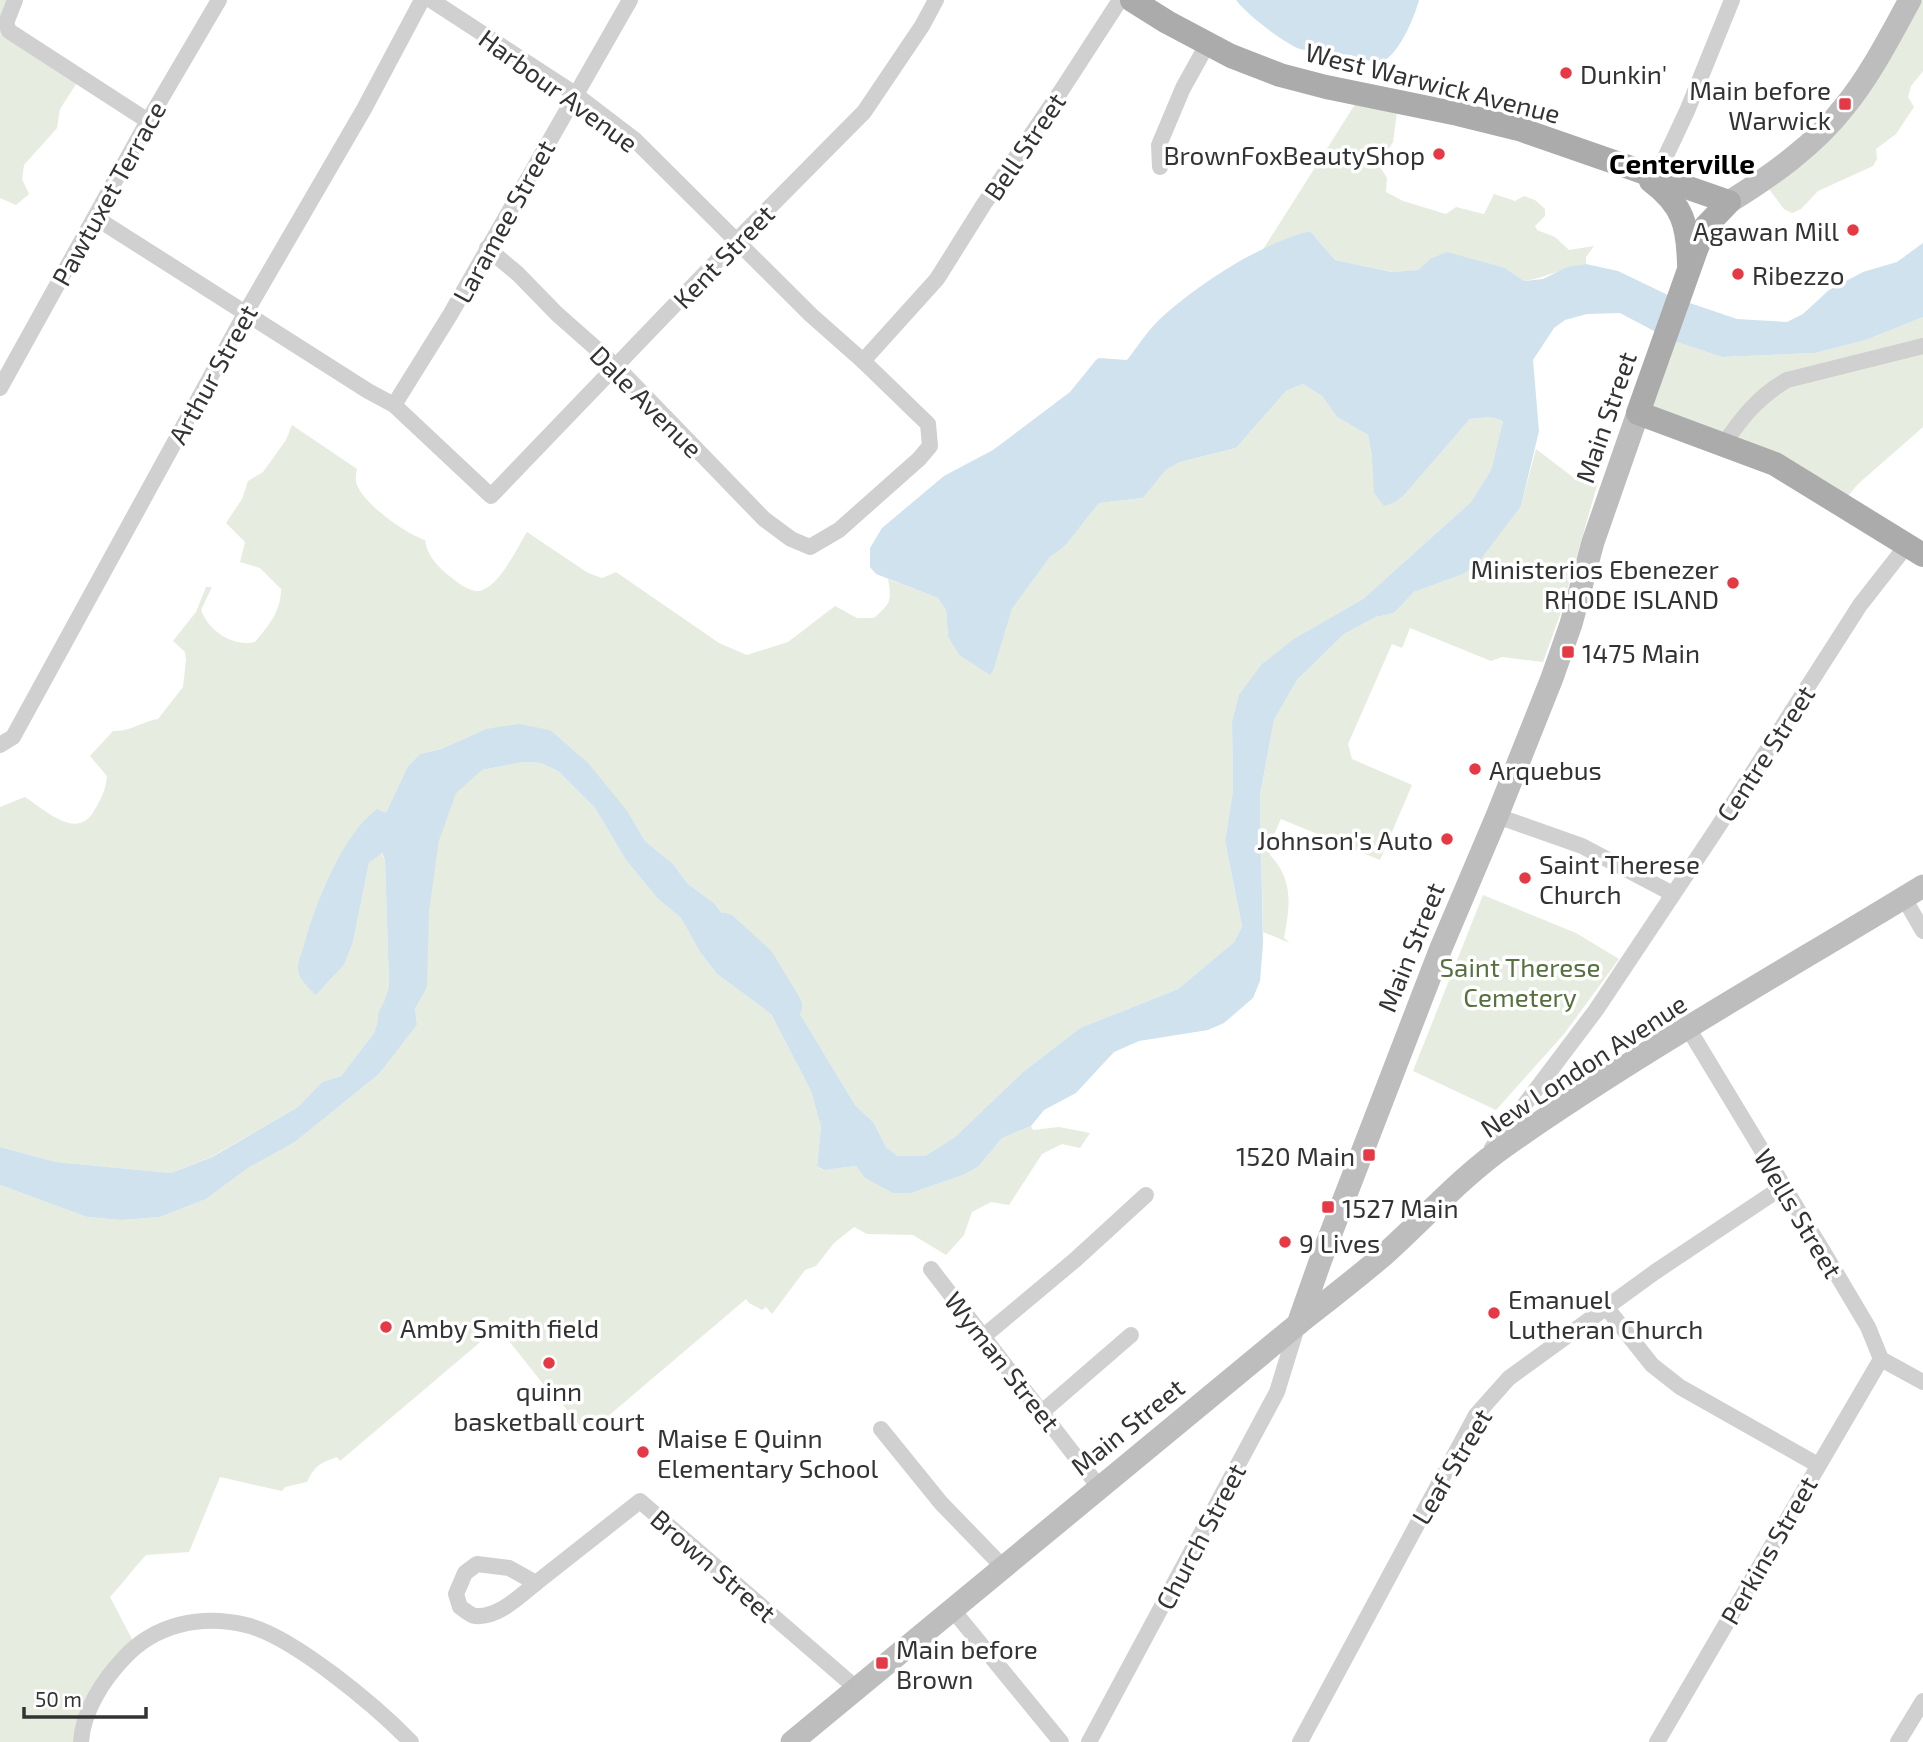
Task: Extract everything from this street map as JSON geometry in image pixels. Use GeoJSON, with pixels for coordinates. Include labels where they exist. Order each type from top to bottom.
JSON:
{"type":"FeatureCollection","features":[{"type":"Feature","properties":{"kind":"main road","name":"West Warwick Avenue"},"geometry":{"type":"LineString","coordinates":[[1132,0],[1231,56],[1280,75],[1326,88],[1440,110],[1519,129],[1729,202]]}},
{"type":"Feature","properties":{"kind":"main road","name":"Main Street"},"geometry":{"type":"LineString","coordinates":[[792,1742],[1298,1324],[1423,992],[1497,816],[1571,624],[1593,542],[1706,226],[1729,202],[1791,160],[1845,107],[1884,47],[1910,0]]}},
{"type":"Feature","properties":{"kind":"main road"},"geometry":{"type":"LineString","coordinates":[[1646,174],[1678,207],[1684,221],[1689,268]]}},
{"type":"Feature","properties":{"kind":"main road"},"geometry":{"type":"LineString","coordinates":[[1638,413],[1775,464],[1915,550]]}},
{"type":"Feature","properties":{"kind":"main road","name":"New London Avenue"},"geometry":{"type":"LineString","coordinates":[[1298,1324],[1385,1253],[1478,1167],[1578,1097],[1913,892]]}},
{"type":"Feature","properties":{"kind":"street"},"geometry":{"type":"LineString","coordinates":[[15,0],[6,23],[9,31],[148,121]]}},
{"type":"Feature","properties":{"kind":"street","name":"Pawtuxet Terrace"},"geometry":{"type":"LineString","coordinates":[[0,388],[148,121],[219,0]]}},
{"type":"Feature","properties":{"kind":"street","name":"Arthur Street"},"geometry":{"type":"LineString","coordinates":[[0,745],[13,737],[246,312],[364,109],[422,0]]}},
{"type":"Feature","properties":{"kind":"street","name":"Harbour Avenue"},"geometry":{"type":"LineString","coordinates":[[431,0],[575,94],[634,139],[811,315],[928,424],[930,446],[919,459],[839,530],[810,547]]}},
{"type":"Feature","properties":{"kind":"street","name":"Laramee Street"},"geometry":{"type":"LineString","coordinates":[[394,405],[450,315],[630,0]]}},
{"type":"Feature","properties":{"kind":"street","name":"Kent Street"},"geometry":{"type":"LineString","coordinates":[[394,405],[491,496],[864,112],[922,26],[936,0]]}},
{"type":"Feature","properties":{"kind":"street","name":"Bell Street"},"geometry":{"type":"LineString","coordinates":[[863,361],[927,292],[1120,0]]}},
{"type":"Feature","properties":{"kind":"street"},"geometry":{"type":"LineString","coordinates":[[1646,174],[1687,111],[1732,0]]}},
{"type":"Feature","properties":{"kind":"street"},"geometry":{"type":"LineString","coordinates":[[1160,167],[1159,145],[1183,88],[1208,43]]}},
{"type":"Feature","properties":{"kind":"street"},"geometry":{"type":"LineString","coordinates":[[96,218],[394,405]]}},
{"type":"Feature","properties":{"kind":"street","name":"Dale Avenue"},"geometry":{"type":"LineString","coordinates":[[487,248],[617,367],[764,519],[791,539],[810,547]]}},
{"type":"Feature","properties":{"kind":"street"},"geometry":{"type":"LineString","coordinates":[[1724,444],[1753,405],[1768,391],[1787,380],[1923,346]]}},
{"type":"Feature","properties":{"kind":"street","name":"Centre Street"},"geometry":{"type":"LineString","coordinates":[[1478,1167],[1596,1010],[1860,605],[1915,550]]}},
{"type":"Feature","properties":{"kind":"street"},"geometry":{"type":"LineString","coordinates":[[1497,816],[1582,846],[1673,894]]}},
{"type":"Feature","properties":{"kind":"street"},"geometry":{"type":"LineString","coordinates":[[1913,892],[1923,931]]}},
{"type":"Feature","properties":{"kind":"street","name":"Wells Street"},"geometry":{"type":"LineString","coordinates":[[1688,1028],[1868,1327],[1881,1359]]}},
{"type":"Feature","properties":{"kind":"street","name":"Leaf Street"},"geometry":{"type":"LineString","coordinates":[[1300,1742],[1476,1415],[1509,1378],[1606,1307],[1784,1186]]}},
{"type":"Feature","properties":{"kind":"street"},"geometry":{"type":"LineString","coordinates":[[985,1336],[1075,1260],[1146,1195]]}},
{"type":"Feature","properties":{"kind":"street","name":"Wyman Street"},"geometry":{"type":"LineString","coordinates":[[931,1269],[1099,1487]]}},
{"type":"Feature","properties":{"kind":"street"},"geometry":{"type":"LineString","coordinates":[[1606,1307],[1653,1365],[1680,1387],[1818,1465]]}},
{"type":"Feature","properties":{"kind":"street","name":"Church Street"},"geometry":{"type":"LineString","coordinates":[[1089,1742],[1277,1392],[1298,1324]]}},
{"type":"Feature","properties":{"kind":"street"},"geometry":{"type":"LineString","coordinates":[[1042,1412],[1131,1335]]}},
{"type":"Feature","properties":{"kind":"street"},"geometry":{"type":"LineString","coordinates":[[1881,1359],[1923,1382]]}},
{"type":"Feature","properties":{"kind":"street","name":"Perkins Street"},"geometry":{"type":"LineString","coordinates":[[1657,1742],[1881,1359]]}},
{"type":"Feature","properties":{"kind":"street"},"geometry":{"type":"LineString","coordinates":[[881,1429],[941,1503],[1003,1567]]}},
{"type":"Feature","properties":{"kind":"street","name":"Brown Street"},"geometry":{"type":"LineString","coordinates":[[536,1583],[509,1568],[477,1564],[466,1573],[456,1594],[458,1603],[470,1614],[487,1615],[513,1601],[536,1583],[640,1501],[856,1688]]}},
{"type":"Feature","properties":{"kind":"street"},"geometry":{"type":"LineString","coordinates":[[952,1609],[1061,1742]]}},
{"type":"Feature","properties":{"kind":"street"},"geometry":{"type":"LineString","coordinates":[[82,1742],[82,1730],[91,1706],[102,1686],[129,1652],[146,1638],[166,1628],[191,1621],[222,1621],[248,1625],[295,1649],[335,1676],[411,1742]]}},
{"type":"Feature","properties":{"kind":"street"},"geometry":{"type":"LineString","coordinates":[[1898,1742],[1923,1701]]}},
{"type":"Feature","properties":{"kind":"green space"},"geometry":{"type":"Polygon","coordinates":[[[0,0],[16,0],[9,26],[80,78],[60,109],[57,128],[24,165],[22,179],[29,194],[16,205],[0,198],[0,0]]]}},
{"type":"Feature","properties":{"kind":"green space"},"geometry":{"type":"Polygon","coordinates":[[[1910,0],[1923,0],[1923,71],[1911,86],[1908,97],[1914,107],[1896,134],[1876,149],[1877,159],[1873,166],[1818,191],[1801,209],[1792,213],[1784,209],[1763,181],[1796,156],[1910,0]]]}},
{"type":"Feature","properties":{"kind":"green space"},"geometry":{"type":"Polygon","coordinates":[[[1361,95],[1398,104],[1393,142],[1379,165],[1387,178],[1386,192],[1403,201],[1446,214],[1456,207],[1484,214],[1494,194],[1515,201],[1524,196],[1535,200],[1545,209],[1545,216],[1535,226],[1537,230],[1555,237],[1569,250],[1594,246],[1586,257],[1586,264],[1524,281],[1505,268],[1430,259],[1418,270],[1393,272],[1335,260],[1310,231],[1262,251],[1361,95]]]}},
{"type":"Feature","properties":{"kind":"green space"},"geometry":{"type":"Polygon","coordinates":[[[1923,317],[1923,427],[1858,484],[1843,502],[1642,413],[1671,340],[1722,357],[1815,353],[1866,340],[1923,317]]]}},
{"type":"Feature","properties":{"kind":"green space"},"geometry":{"type":"Polygon","coordinates":[[[1303,384],[1322,396],[1337,417],[1368,435],[1372,457],[1405,494],[1470,419],[1491,417],[1503,421],[1491,470],[1471,502],[1363,599],[1295,638],[1232,722],[1233,791],[1225,841],[1242,926],[1234,942],[1178,989],[1080,1028],[1023,1072],[955,1137],[925,1156],[896,1156],[886,1147],[874,1123],[855,1105],[802,1017],[714,903],[688,884],[673,864],[645,841],[628,812],[486,729],[441,749],[420,754],[408,766],[386,814],[316,995],[344,965],[353,942],[369,863],[381,853],[385,860],[389,986],[374,1033],[341,1076],[322,1082],[298,1107],[211,1157],[171,1173],[56,1162],[0,1147],[0,807],[25,797],[61,820],[79,823],[87,820],[101,798],[107,776],[90,756],[113,731],[125,730],[158,719],[183,687],[185,652],[173,641],[196,612],[206,587],[212,587],[201,610],[210,625],[222,636],[238,642],[255,642],[265,630],[276,612],[281,589],[260,568],[240,562],[245,542],[226,523],[242,499],[248,481],[263,472],[286,440],[292,425],[357,469],[356,483],[368,501],[397,525],[425,540],[430,555],[440,568],[458,583],[472,590],[484,589],[499,577],[527,532],[588,573],[602,578],[616,572],[719,643],[747,655],[788,642],[835,606],[857,618],[874,618],[889,601],[888,579],[938,598],[946,610],[948,637],[959,655],[989,674],[994,669],[1012,609],[1050,557],[1065,546],[1099,503],[1143,498],[1166,470],[1180,462],[1236,448],[1286,391],[1303,384]]]}},
{"type":"Feature","properties":{"kind":"green space"},"geometry":{"type":"Polygon","coordinates":[[[1536,449],[1574,478],[1598,482],[1560,615],[1543,662],[1502,657],[1491,661],[1410,628],[1402,648],[1392,644],[1348,744],[1352,759],[1412,785],[1380,860],[1281,819],[1270,844],[1270,855],[1278,864],[1287,884],[1289,905],[1284,938],[1290,943],[1263,932],[1260,795],[1274,720],[1297,680],[1344,634],[1376,617],[1394,613],[1414,592],[1463,574],[1521,506],[1536,449]]]}},
{"type":"Feature","properties":{"kind":"green space"},"geometry":{"type":"Polygon","coordinates":[[[523,762],[541,763],[558,771],[595,808],[626,860],[658,899],[681,918],[700,952],[717,974],[771,1014],[811,1091],[821,1127],[817,1166],[823,1170],[856,1166],[865,1178],[911,1193],[978,1167],[1002,1138],[1031,1126],[1033,1130],[1059,1127],[1090,1133],[1080,1148],[1062,1144],[1042,1154],[1009,1205],[991,1202],[972,1212],[964,1235],[946,1255],[913,1235],[867,1234],[854,1227],[834,1243],[816,1266],[805,1270],[772,1314],[766,1307],[762,1310],[746,1299],[587,1434],[557,1398],[555,1399],[498,1327],[340,1461],[337,1457],[319,1465],[307,1482],[285,1487],[282,1491],[220,1477],[189,1552],[146,1555],[110,1597],[133,1641],[120,1661],[82,1742],[0,1742],[0,1185],[87,1217],[121,1220],[160,1217],[206,1199],[248,1168],[295,1142],[379,1074],[417,1025],[412,978],[414,860],[426,828],[419,811],[426,794],[456,775],[523,762]]]}},
{"type":"Feature","properties":{"kind":"green space","name":"Saint Therese Cemetery"},"geometry":{"type":"Polygon","coordinates":[[[1483,895],[1576,933],[1619,959],[1564,1034],[1496,1110],[1413,1071],[1483,895]]]}},
{"type":"Feature","properties":{"kind":"water"},"geometry":{"type":"Polygon","coordinates":[[[1236,0],[1419,0],[1399,46],[1385,60],[1376,62],[1354,56],[1300,49],[1266,28],[1236,0]]]}},
{"type":"Feature","properties":{"kind":"water"},"geometry":{"type":"Polygon","coordinates":[[[1310,231],[1335,260],[1392,272],[1418,270],[1430,259],[1447,252],[1505,268],[1524,281],[1543,279],[1567,267],[1586,264],[1618,271],[1672,297],[1737,319],[1787,322],[1803,314],[1829,290],[1863,272],[1897,262],[1923,243],[1923,317],[1866,340],[1815,353],[1722,357],[1671,340],[1620,313],[1587,314],[1565,320],[1554,328],[1533,360],[1539,431],[1521,506],[1477,564],[1463,574],[1414,592],[1394,613],[1376,617],[1344,634],[1297,680],[1274,720],[1260,795],[1263,944],[1260,981],[1253,998],[1224,1023],[1208,1030],[1139,1041],[1114,1052],[1076,1093],[1044,1110],[1031,1126],[1002,1138],[978,1167],[963,1175],[911,1193],[893,1193],[865,1178],[856,1166],[824,1170],[817,1166],[821,1127],[811,1091],[771,1014],[717,974],[700,952],[681,918],[658,899],[626,860],[595,808],[558,771],[541,763],[523,762],[456,775],[426,794],[419,811],[426,828],[414,860],[412,978],[417,1025],[379,1074],[295,1142],[248,1168],[206,1199],[160,1217],[121,1220],[87,1217],[0,1185],[0,1147],[56,1162],[171,1173],[212,1157],[298,1107],[322,1082],[341,1076],[374,1033],[389,986],[385,860],[382,853],[369,863],[353,942],[344,965],[316,995],[302,980],[298,965],[324,889],[353,835],[377,809],[386,813],[408,766],[420,754],[441,749],[486,729],[519,724],[550,730],[588,763],[628,812],[645,841],[673,864],[688,884],[714,903],[802,1017],[855,1105],[874,1123],[886,1147],[897,1156],[925,1156],[955,1137],[1023,1072],[1080,1028],[1178,989],[1234,942],[1242,926],[1225,841],[1233,791],[1232,722],[1239,695],[1261,665],[1295,638],[1363,599],[1471,502],[1491,470],[1503,421],[1491,417],[1470,419],[1405,494],[1384,506],[1374,493],[1368,435],[1337,417],[1322,396],[1303,384],[1286,391],[1236,448],[1180,462],[1166,470],[1143,498],[1099,503],[1065,546],[1050,557],[1012,609],[990,675],[959,655],[948,637],[946,610],[938,598],[876,574],[870,567],[870,548],[882,528],[944,476],[993,450],[1070,392],[1096,360],[1127,360],[1161,318],[1212,278],[1270,245],[1310,231]]]}},
{"type":"Feature","properties":{"kind":"waterway"},"geometry":{"type":"LineString","coordinates":[[393,1017],[412,983],[414,910],[424,838],[443,785],[479,752]]}},
{"type":"Feature","properties":{"kind":"waterway"},"geometry":{"type":"LineString","coordinates":[[724,928],[760,961],[787,1006]]}},
{"type":"Feature","properties":{"kind":"place","name":"Dunkin'"},"geometry":{"type":"Point","coordinates":[1566,73]}},
{"type":"Feature","properties":{"kind":"place","name":"Main before Warwick"},"geometry":{"type":"Point","coordinates":[1845,104]}},
{"type":"Feature","properties":{"kind":"place","name":"BrownFoxBeautyShop"},"geometry":{"type":"Point","coordinates":[1439,154]}},
{"type":"Feature","properties":{"kind":"place","name":"Agawan Mill"},"geometry":{"type":"Point","coordinates":[1853,230]}},
{"type":"Feature","properties":{"kind":"place","name":"Ribezzo"},"geometry":{"type":"Point","coordinates":[1738,274]}},
{"type":"Feature","properties":{"kind":"place","name":"Ministerios Ebenezer RHODE ISLAND"},"geometry":{"type":"Point","coordinates":[1733,583]}},
{"type":"Feature","properties":{"kind":"place","name":"1475 Main"},"geometry":{"type":"Point","coordinates":[1568,652]}},
{"type":"Feature","properties":{"kind":"place","name":"Arquebus"},"geometry":{"type":"Point","coordinates":[1475,769]}},
{"type":"Feature","properties":{"kind":"place","name":"Johnson's Auto"},"geometry":{"type":"Point","coordinates":[1447,839]}},
{"type":"Feature","properties":{"kind":"place","name":"Saint Therese Church"},"geometry":{"type":"Point","coordinates":[1525,878]}},
{"type":"Feature","properties":{"kind":"place","name":"1520 Main"},"geometry":{"type":"Point","coordinates":[1369,1155]}},
{"type":"Feature","properties":{"kind":"place","name":"1527 Main"},"geometry":{"type":"Point","coordinates":[1328,1207]}},
{"type":"Feature","properties":{"kind":"place","name":"9 Lives"},"geometry":{"type":"Point","coordinates":[1285,1242]}},
{"type":"Feature","properties":{"kind":"place","name":"Emanuel Lutheran Church"},"geometry":{"type":"Point","coordinates":[1494,1313]}},
{"type":"Feature","properties":{"kind":"place","name":"Amby Smith field"},"geometry":{"type":"Point","coordinates":[386,1327]}},
{"type":"Feature","properties":{"kind":"place","name":"quinn basketball court"},"geometry":{"type":"Point","coordinates":[549,1363]}},
{"type":"Feature","properties":{"kind":"place","name":"Maise E Quinn Elementary School"},"geometry":{"type":"Point","coordinates":[643,1452]}},
{"type":"Feature","properties":{"kind":"place","name":"Main before Brown"},"geometry":{"type":"Point","coordinates":[882,1663]}},
{"type":"Feature","properties":{"kind":"district","name":"Centerville"},"geometry":{"type":"Point","coordinates":[1682,163]}}]}
